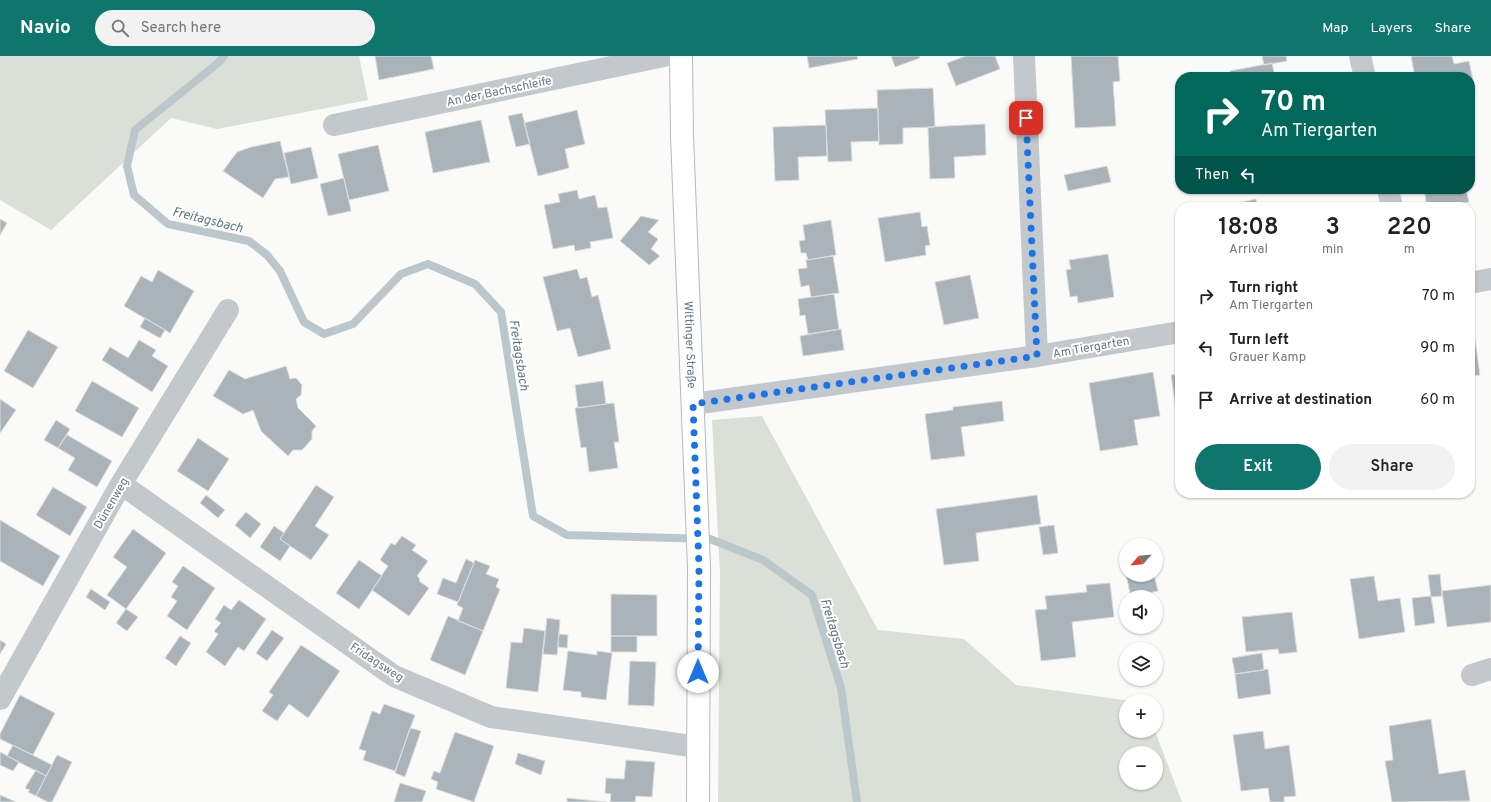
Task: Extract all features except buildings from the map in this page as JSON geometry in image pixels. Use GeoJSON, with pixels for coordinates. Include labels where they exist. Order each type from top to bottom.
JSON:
{"type":"FeatureCollection","features":[{"type":"Feature","properties":{"kind":"main road","name":"Wittinger Straße"},"geometry":{"type":"LineString","coordinates":[[681,56],[682,136],[699,567],[698,802]]}},
{"type":"Feature","properties":{"kind":"street","name":"An der Bachschleife"},"geometry":{"type":"LineString","coordinates":[[334,125],[664,56]]}},
{"type":"Feature","properties":{"kind":"street"},"geometry":{"type":"LineString","coordinates":[[1024,56],[1037,356]]}},
{"type":"Feature","properties":{"kind":"street"},"geometry":{"type":"LineString","coordinates":[[1360,56],[1364,72]]}},
{"type":"Feature","properties":{"kind":"street"},"geometry":{"type":"LineString","coordinates":[[1475,282],[1491,279]]}},
{"type":"Feature","properties":{"kind":"street","name":"Dünenweg"},"geometry":{"type":"LineString","coordinates":[[0,699],[121,484],[228,310]]}},
{"type":"Feature","properties":{"kind":"street","name":"Am Tiergarten"},"geometry":{"type":"LineString","coordinates":[[693,404],[1037,356],[1175,333]]}},
{"type":"Feature","properties":{"kind":"street","name":"Fridagsweg"},"geometry":{"type":"LineString","coordinates":[[121,484],[394,676],[491,716],[698,747]]}},
{"type":"Feature","properties":{"kind":"shaded area"},"geometry":{"type":"Polygon","coordinates":[[[0,56],[359,56],[368,100],[217,129],[171,118],[51,230],[0,200],[0,56]]]}},
{"type":"Feature","properties":{"kind":"shaded area"},"geometry":{"type":"Polygon","coordinates":[[[762,416],[878,630],[964,639],[1016,685],[1119,699],[1119,738],[1158,738],[1161,746],[1119,746],[1119,790],[1163,790],[1163,752],[1182,802],[718,802],[720,573],[712,420],[762,416]]]}},
{"type":"Feature","properties":{"kind":"waterway","name":"Freitagsbach"},"geometry":{"type":"LineString","coordinates":[[224,56],[218,63],[135,130],[127,166],[134,195],[168,224],[249,241],[267,255],[280,271],[304,322],[324,334],[353,324],[401,274],[428,264],[475,284],[501,312],[533,516],[567,535],[710,539],[763,560],[812,595],[841,688],[857,802]]}},
{"type":"Feature","properties":{"kind":"route"},"geometry":{"type":"LineString","coordinates":[[698,672],[699,567],[693,404],[1037,356],[1026,118]]}}]}
